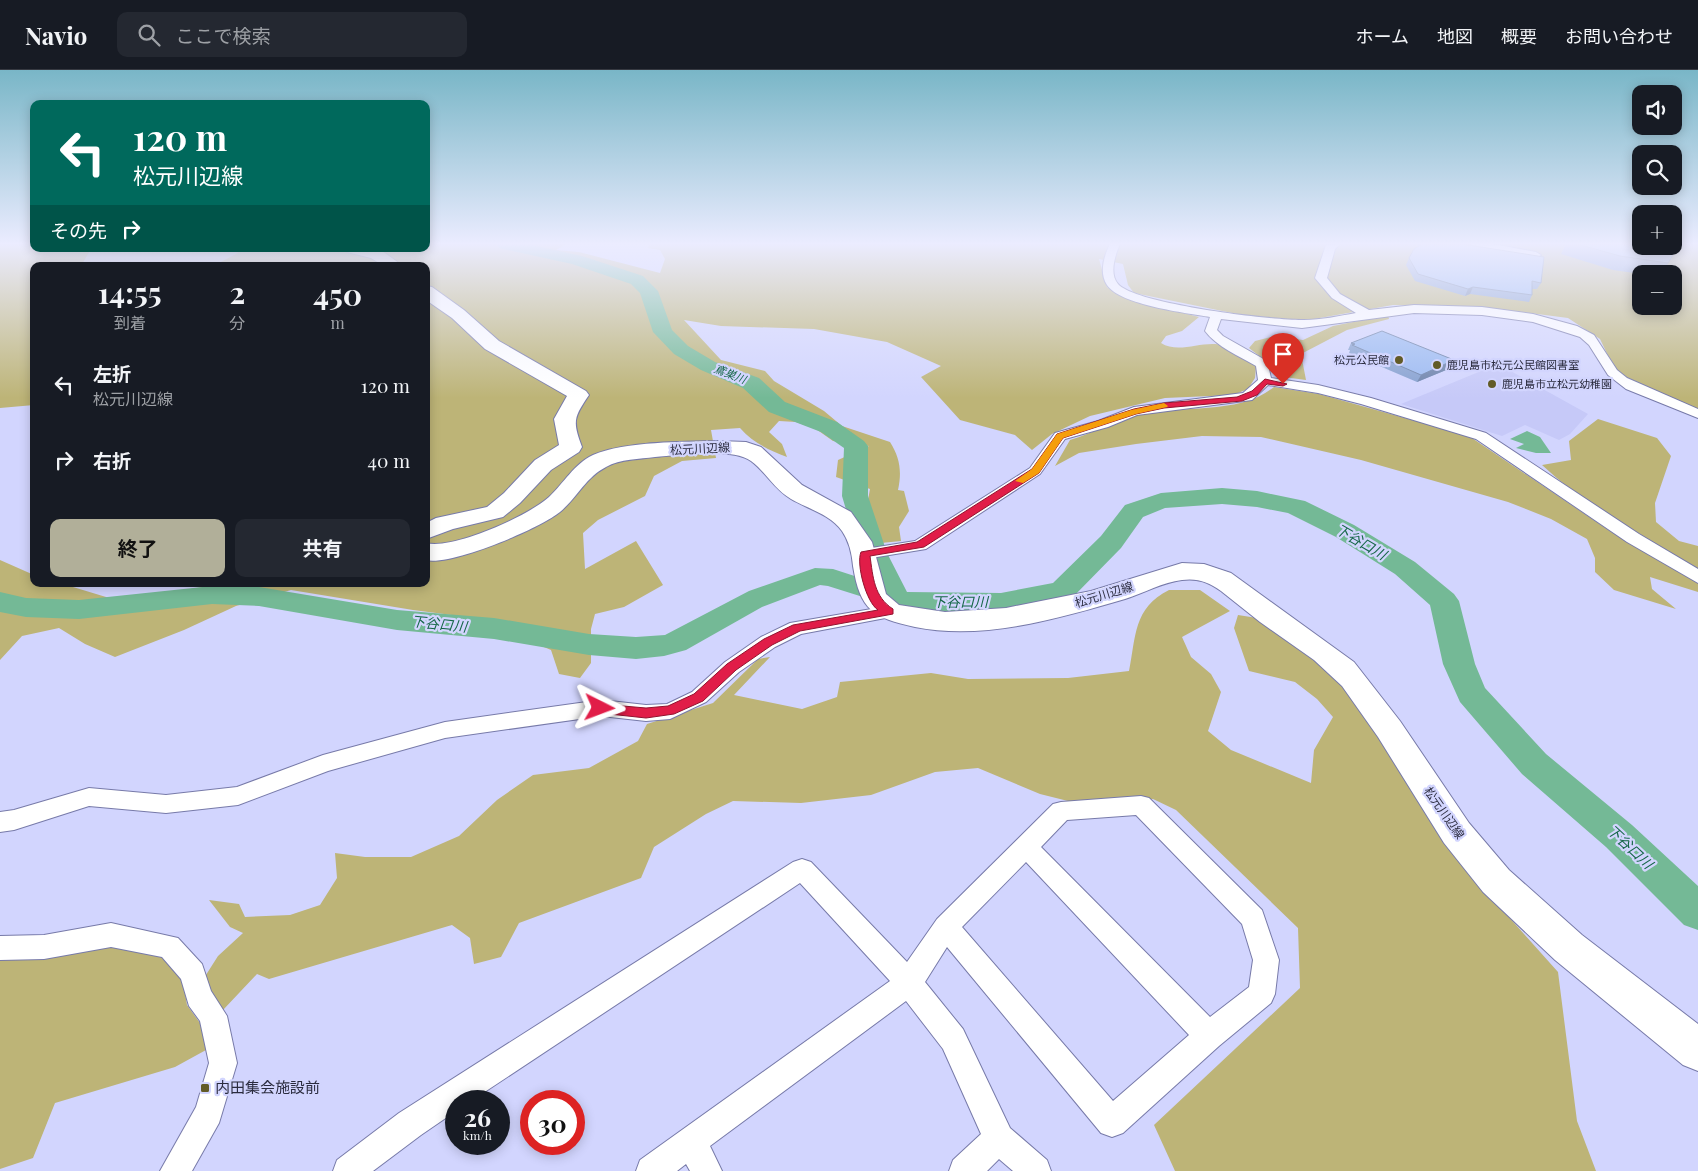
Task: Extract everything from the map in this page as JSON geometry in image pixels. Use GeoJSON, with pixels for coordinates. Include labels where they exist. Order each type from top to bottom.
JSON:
{"type":"FeatureCollection","features":[{"type":"Feature","properties":{"kind":"main road"},"geometry":{"type":"LineString","coordinates":[[430,530],[445,523],[495,512],[512,498],[543,465],[571,447],[564,427],[566,410],[579,395],[492,345],[458,314],[431,295]]}},
{"type":"Feature","properties":{"kind":"main road","name":"松元川辺線"},"geometry":{"type":"LineString","coordinates":[[430,553],[433,554],[507,532],[553,506],[573,482],[602,459],[709,447],[743,448],[763,456],[772,471],[790,488],[842,518],[858,538],[866,554],[878,599],[936,621],[968,622],[1068,606],[1124,590],[1170,573],[1197,571],[1218,577],[1350,677],[1414,768],[1443,814],[1494,879],[1563,942],[1698,1050]]}},
{"type":"Feature","properties":{"kind":"street"},"geometry":{"type":"LineString","coordinates":[[1133,295],[1217,314],[1301,324],[1389,310],[1441,309],[1500,314],[1549,322],[1580,332],[1590,338],[1610,373],[1622,382],[1698,414]]}},
{"type":"Feature","properties":{"kind":"street"},"geometry":{"type":"LineString","coordinates":[[1335,295],[1367,314]]}},
{"type":"Feature","properties":{"kind":"street"},"geometry":{"type":"LineString","coordinates":[[1217,314],[1211,330],[1219,339],[1262,364],[1265,381]]}},
{"type":"Feature","properties":{"kind":"street"},"geometry":{"type":"LineString","coordinates":[[866,554],[920,545],[1035,471],[1060,436],[1134,411],[1247,397],[1265,381]]}},
{"type":"Feature","properties":{"kind":"street"},"geometry":{"type":"LineString","coordinates":[[1265,381],[1318,389],[1481,436],[1633,538],[1698,577]]}},
{"type":"Feature","properties":{"kind":"street"},"geometry":{"type":"LineString","coordinates":[[0,822],[14,820],[89,797],[166,804],[238,796],[323,764],[445,730],[600,708],[646,713],[670,711],[699,697],[732,667],[768,642],[797,628],[878,599]]}},
{"type":"Feature","properties":{"kind":"street"},"geometry":{"type":"LineString","coordinates":[[652,1171],[909,983],[946,927],[1062,811],[1141,805],[1253,918],[1266,960],[1261,994],[1209,1036],[1112,1122],[946,927]]}},
{"type":"Feature","properties":{"kind":"street"},"geometry":{"type":"LineString","coordinates":[[1027,848],[1209,1036]]}},
{"type":"Feature","properties":{"kind":"street"},"geometry":{"type":"LineString","coordinates":[[348,1171],[410,1124],[802,869],[909,983],[953,1039],[999,1139],[1036,1171]]}},
{"type":"Feature","properties":{"kind":"street"},"geometry":{"type":"LineString","coordinates":[[0,948],[44,948],[111,935],[169,947],[193,973],[199,997],[213,1016],[223,1063],[209,1113],[175,1171]]}},
{"type":"Feature","properties":{"kind":"street"},"geometry":{"type":"LineString","coordinates":[[964,1171],[999,1139]]}},
{"type":"Feature","properties":{"kind":"street"},"geometry":{"type":"LineString","coordinates":[[691,1142],[707,1171]]}},
{"type":"Feature","properties":{"kind":"shaded area"},"geometry":{"type":"Polygon","coordinates":[[[0,295],[30,295],[30,405],[0,408],[0,295]]]}},
{"type":"Feature","properties":{"kind":"shaded area"},"geometry":{"type":"Polygon","coordinates":[[[430,295],[1120,295],[1199,317],[1182,331],[1166,336],[1161,343],[1174,347],[1208,344],[1220,345],[1237,353],[1256,367],[1255,378],[1248,389],[1233,395],[1165,398],[1090,416],[1052,434],[1032,450],[1015,435],[960,420],[921,377],[941,366],[887,342],[814,329],[721,326],[684,320],[721,360],[765,371],[774,381],[824,411],[842,426],[890,442],[899,465],[898,490],[904,491],[909,511],[899,527],[901,541],[881,543],[868,500],[870,489],[836,477],[838,460],[869,446],[833,441],[816,429],[796,422],[779,421],[769,432],[782,444],[787,457],[762,446],[740,428],[711,430],[716,458],[682,461],[654,476],[645,496],[598,520],[583,533],[585,569],[636,541],[663,585],[624,607],[595,614],[591,629],[591,663],[580,678],[559,674],[551,650],[475,618],[291,590],[236,606],[184,630],[115,657],[85,644],[59,628],[22,636],[0,660],[0,560],[30,573],[30,587],[73,587],[116,600],[204,587],[430,587],[430,295]]]}},
{"type":"Feature","properties":{"kind":"shaded area"},"geometry":{"type":"Polygon","coordinates":[[[1146,295],[1632,295],[1632,315],[1682,315],[1682,295],[1698,295],[1698,409],[1650,391],[1616,372],[1600,339],[1568,318],[1482,307],[1393,305],[1297,322],[1237,314],[1146,295]]]}},
{"type":"Feature","properties":{"kind":"shaded area"},"geometry":{"type":"Polygon","coordinates":[[[1388,315],[1389,319],[1347,330],[1301,354],[1306,380],[1276,376],[1271,365],[1249,348],[1255,341],[1275,336],[1303,340],[1333,326],[1388,315]]]}},
{"type":"Feature","properties":{"kind":"shaded area","name":"鹿児島市立松元幼稚園"},"geometry":{"type":"Polygon","coordinates":[[[1498,364],[1588,414],[1570,434],[1559,440],[1525,425],[1502,436],[1401,404],[1498,364]]]}},
{"type":"Feature","properties":{"kind":"shaded area"},"geometry":{"type":"Polygon","coordinates":[[[1274,387],[1319,394],[1469,436],[1613,533],[1698,583],[1698,592],[1650,577],[1652,589],[1676,609],[1614,590],[1595,572],[1595,558],[1587,539],[1551,519],[1508,502],[1361,460],[1261,437],[1202,436],[1136,444],[1079,453],[1055,466],[1070,440],[1121,420],[1155,412],[1227,406],[1260,396],[1274,387]]]}},
{"type":"Feature","properties":{"kind":"shaded area"},"geometry":{"type":"Polygon","coordinates":[[[1598,419],[1657,438],[1671,456],[1655,503],[1656,522],[1679,541],[1698,546],[1698,571],[1597,509],[1542,465],[1571,460],[1569,441],[1598,419]]]}},
{"type":"Feature","properties":{"kind":"shaded area"},"geometry":{"type":"Polygon","coordinates":[[[1527,431],[1540,437],[1551,453],[1536,453],[1516,448],[1524,444],[1510,439],[1527,431]]]}},
{"type":"Feature","properties":{"kind":"shaded area"},"geometry":{"type":"Polygon","coordinates":[[[1169,590],[1200,590],[1230,611],[1182,637],[1191,657],[1211,674],[1221,692],[1208,731],[1231,750],[1311,783],[1314,750],[1333,717],[1317,699],[1295,682],[1249,671],[1234,628],[1238,615],[1257,618],[1326,668],[1356,702],[1500,907],[1558,972],[1577,1121],[1596,1171],[1175,1171],[1154,1125],[1300,988],[1298,928],[1176,810],[1153,799],[1096,808],[1040,794],[978,768],[935,772],[871,795],[801,803],[733,801],[706,814],[654,847],[641,878],[519,923],[501,957],[474,964],[470,938],[452,925],[269,979],[257,974],[223,1010],[208,994],[204,978],[218,956],[243,933],[230,927],[209,900],[239,904],[245,917],[290,915],[320,905],[337,878],[335,853],[365,857],[411,857],[459,836],[497,800],[533,775],[589,768],[638,741],[647,724],[713,703],[758,659],[770,657],[734,695],[802,709],[837,697],[840,682],[931,673],[968,679],[1068,678],[1129,671],[1135,635],[1142,615],[1157,597],[1169,590]]]}},
{"type":"Feature","properties":{"kind":"shaded area"},"geometry":{"type":"Polygon","coordinates":[[[106,945],[161,957],[183,980],[187,1005],[200,1023],[206,1050],[175,1067],[55,1103],[33,1158],[0,1169],[0,959],[106,945]]]}},
{"type":"Feature","properties":{"kind":"building"},"geometry":{"type":"Polygon","coordinates":[[[1382,331],[1454,360],[1421,375],[1351,343],[1382,331]]]}},
{"type":"Feature","properties":{"kind":"waterway","name":"下谷口川"},"geometry":{"type":"LineString","coordinates":[[650,295],[655,314],[663,332],[681,350],[708,366],[751,383],[777,407],[829,427],[856,446],[855,496],[873,553],[896,598],[908,602],[1001,603],[1062,591],[1111,542],[1134,511],[1161,501],[1222,496],[1257,499],[1296,507],[1345,531],[1405,568],[1444,601],[1459,664],[1472,694],[1534,764],[1619,836],[1698,912]]}},
{"type":"Feature","properties":{"kind":"waterway","name":"下谷口川"},"geometry":{"type":"LineString","coordinates":[[0,602],[26,608],[52,610],[106,607],[186,597],[235,595],[282,599],[374,617],[494,628],[589,644],[636,648],[664,645],[686,638],[737,608],[775,591],[815,577],[824,576],[838,579],[863,588]]}},
{"type":"Feature","properties":{"kind":"slow traffic"},"geometry":{"type":"LineString","coordinates":[[1019,481],[1035,471],[1051,446],[1060,436],[1103,424],[1134,411],[1164,406]]}},
{"type":"Feature","properties":{"kind":"place","name":"松元公民館"},"geometry":{"type":"Point","coordinates":[1399,360]}},
{"type":"Feature","properties":{"kind":"place","name":"鹿児島市松元公民館図書室"},"geometry":{"type":"Point","coordinates":[1437,365]}},
{"type":"Feature","properties":{"kind":"place","name":"鹿児島市立松元幼稚園"},"geometry":{"type":"Point","coordinates":[1492,384]}},
{"type":"Feature","properties":{"kind":"place","name":"内田集会施設前"},"geometry":{"type":"Point","coordinates":[205,1088]}},
{"type":"Feature","properties":{"kind":"route"},"geometry":{"type":"LineString","coordinates":[[600,708],[646,713],[670,711],[699,697],[732,667],[768,642],[797,628],[889,612],[878,605],[868,581],[865,554],[920,545],[1035,471],[1051,446],[1060,436],[1103,424],[1134,411],[1164,406],[1239,399],[1254,393],[1265,381],[1283,384]]}},
{"type":"Feature","properties":{"kind":"water label","name":"鳶巣川"},"geometry":{"type":"Point","coordinates":[730,374]}}]}
